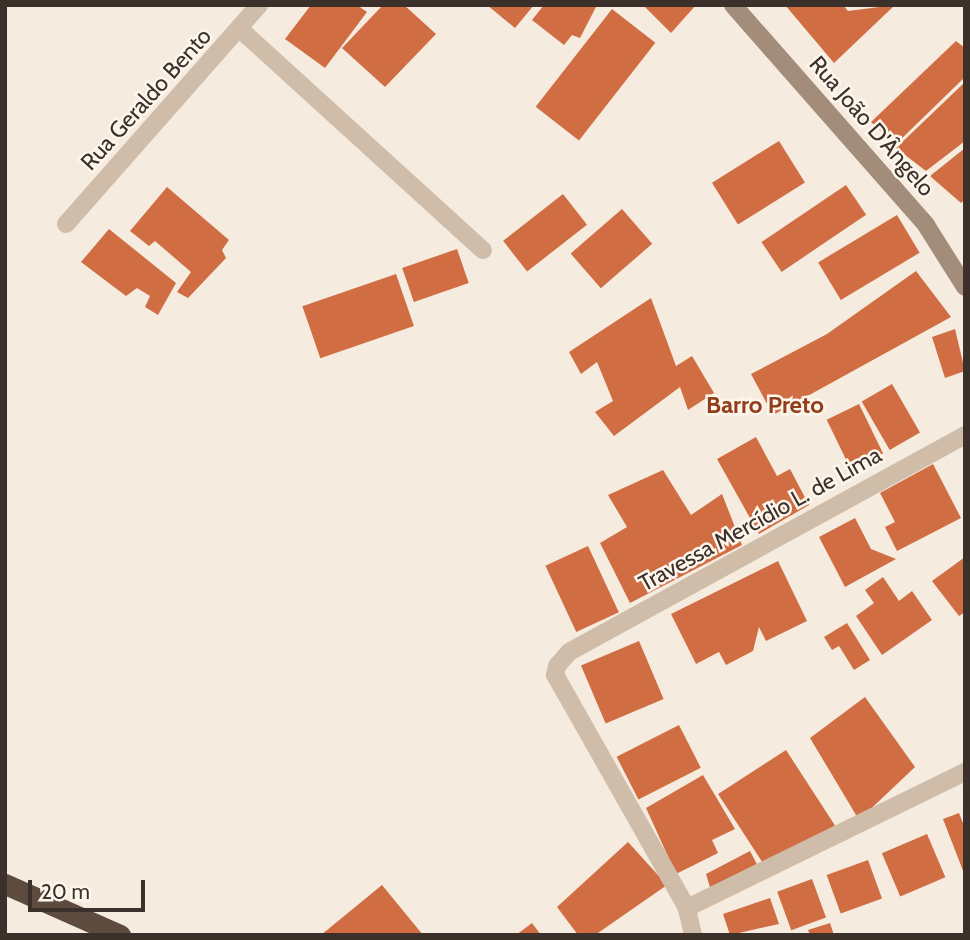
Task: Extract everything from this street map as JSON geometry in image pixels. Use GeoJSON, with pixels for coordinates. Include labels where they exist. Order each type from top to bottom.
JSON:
{"type":"FeatureCollection","features":[{"type":"Feature","properties":{"kind":"highway"},"geometry":{"type":"LineString","coordinates":[[5,884],[120,935]]}},
{"type":"Feature","properties":{"kind":"street","name":"Rua Geraldo Bento"},"geometry":{"type":"LineString","coordinates":[[66,224],[241,30],[259,5]]}},
{"type":"Feature","properties":{"kind":"street","name":"Rua João D'Ângelo"},"geometry":{"type":"LineString","coordinates":[[733,5],[926,225],[965,288]]}},
{"type":"Feature","properties":{"kind":"street"},"geometry":{"type":"LineString","coordinates":[[241,30],[483,250]]}},
{"type":"Feature","properties":{"kind":"street","name":"Travessa Mercídio L. de Lima"},"geometry":{"type":"LineString","coordinates":[[687,908],[555,675],[561,659],[580,646],[965,435]]}},
{"type":"Feature","properties":{"kind":"street"},"geometry":{"type":"LineString","coordinates":[[693,935],[687,908],[965,772]]}},
{"type":"Feature","properties":{"kind":"building"},"geometry":{"type":"Polygon","coordinates":[[[311,5],[357,5],[367,12],[325,68],[285,39],[311,5]]]}},
{"type":"Feature","properties":{"kind":"building"},"geometry":{"type":"Polygon","coordinates":[[[383,5],[404,5],[436,34],[385,87],[342,48],[383,5]]]}},
{"type":"Feature","properties":{"kind":"building"},"geometry":{"type":"Polygon","coordinates":[[[487,5],[534,5],[515,28],[487,5]]]}},
{"type":"Feature","properties":{"kind":"building"},"geometry":{"type":"Polygon","coordinates":[[[544,5],[597,5],[580,38],[572,35],[564,45],[532,20],[544,5]]]}},
{"type":"Feature","properties":{"kind":"building"},"geometry":{"type":"Polygon","coordinates":[[[643,5],[696,5],[671,33],[643,5]]]}},
{"type":"Feature","properties":{"kind":"building"},"geometry":{"type":"Polygon","coordinates":[[[785,5],[843,5],[848,11],[895,5],[834,63],[785,5]]]}},
{"type":"Feature","properties":{"kind":"building"},"geometry":{"type":"Polygon","coordinates":[[[612,9],[655,43],[579,141],[536,107],[612,9]]]}},
{"type":"Feature","properties":{"kind":"building"},"geometry":{"type":"Polygon","coordinates":[[[956,41],[965,48],[965,77],[896,144],[871,122],[956,41]]]}},
{"type":"Feature","properties":{"kind":"building"},"geometry":{"type":"Polygon","coordinates":[[[965,82],[965,141],[926,171],[896,148],[965,82]]]}},
{"type":"Feature","properties":{"kind":"building"},"geometry":{"type":"Polygon","coordinates":[[[779,141],[805,183],[738,224],[712,183],[779,141]]]}},
{"type":"Feature","properties":{"kind":"building"},"geometry":{"type":"Polygon","coordinates":[[[965,148],[965,199],[961,203],[930,176],[965,148]]]}},
{"type":"Feature","properties":{"kind":"building"},"geometry":{"type":"Polygon","coordinates":[[[846,185],[866,215],[782,272],[761,242],[846,185]]]}},
{"type":"Feature","properties":{"kind":"building"},"geometry":{"type":"Polygon","coordinates":[[[167,187],[229,240],[222,250],[226,258],[188,298],[177,292],[191,272],[155,241],[149,246],[130,231],[167,187]]]}},
{"type":"Feature","properties":{"kind":"building"},"geometry":{"type":"Polygon","coordinates":[[[563,194],[587,225],[527,272],[503,241],[563,194]]]}},
{"type":"Feature","properties":{"kind":"building"},"geometry":{"type":"Polygon","coordinates":[[[622,209],[652,244],[601,288],[571,254],[622,209]]]}},
{"type":"Feature","properties":{"kind":"building"},"geometry":{"type":"Polygon","coordinates":[[[897,215],[920,253],[841,300],[818,262],[897,215]]]}},
{"type":"Feature","properties":{"kind":"building"},"geometry":{"type":"Polygon","coordinates":[[[109,229],[176,283],[158,315],[145,307],[150,296],[137,288],[126,296],[81,262],[109,229]]]}},
{"type":"Feature","properties":{"kind":"building"},"geometry":{"type":"Polygon","coordinates":[[[457,249],[469,283],[414,302],[402,268],[457,249]]]}},
{"type":"Feature","properties":{"kind":"building"},"geometry":{"type":"Polygon","coordinates":[[[916,271],[951,317],[773,415],[751,374],[827,334],[916,271]]]}},
{"type":"Feature","properties":{"kind":"building"},"geometry":{"type":"Polygon","coordinates":[[[396,274],[414,326],[320,358],[302,306],[396,274]]]}},
{"type":"Feature","properties":{"kind":"building"},"geometry":{"type":"Polygon","coordinates":[[[651,298],[676,366],[692,356],[714,393],[688,410],[680,387],[614,436],[595,412],[613,401],[597,362],[581,374],[569,352],[651,298]]]}},
{"type":"Feature","properties":{"kind":"building"},"geometry":{"type":"Polygon","coordinates":[[[955,329],[965,371],[945,378],[932,337],[955,329]]]}},
{"type":"Feature","properties":{"kind":"building"},"geometry":{"type":"Polygon","coordinates":[[[892,384],[920,432],[890,450],[862,402],[892,384]]]}},
{"type":"Feature","properties":{"kind":"building"},"geometry":{"type":"Polygon","coordinates":[[[859,404],[883,453],[851,469],[827,420],[859,404]]]}},
{"type":"Feature","properties":{"kind":"building"},"geometry":{"type":"Polygon","coordinates":[[[756,437],[777,476],[790,469],[809,505],[759,534],[717,459],[756,437]]]}},
{"type":"Feature","properties":{"kind":"building"},"geometry":{"type":"Polygon","coordinates":[[[933,464],[961,518],[897,551],[885,527],[895,522],[880,493],[933,464]]]}},
{"type":"Feature","properties":{"kind":"building"},"geometry":{"type":"Polygon","coordinates":[[[663,470],[691,515],[722,494],[742,545],[630,603],[600,543],[627,527],[608,495],[663,470]]]}},
{"type":"Feature","properties":{"kind":"building"},"geometry":{"type":"Polygon","coordinates":[[[855,518],[871,549],[896,559],[845,587],[819,537],[855,518]]]}},
{"type":"Feature","properties":{"kind":"building"},"geometry":{"type":"Polygon","coordinates":[[[588,546],[619,612],[576,632],[545,566],[588,546]]]}},
{"type":"Feature","properties":{"kind":"building"},"geometry":{"type":"Polygon","coordinates":[[[965,557],[965,612],[959,616],[932,581],[965,557]]]}},
{"type":"Feature","properties":{"kind":"building"},"geometry":{"type":"Polygon","coordinates":[[[778,561],[807,621],[766,641],[759,627],[753,651],[726,665],[719,652],[696,664],[671,614],[778,561]]]}},
{"type":"Feature","properties":{"kind":"building"},"geometry":{"type":"Polygon","coordinates":[[[883,577],[899,601],[912,591],[932,620],[882,655],[856,616],[874,603],[865,590],[883,577]]]}},
{"type":"Feature","properties":{"kind":"building"},"geometry":{"type":"Polygon","coordinates":[[[847,623],[870,660],[854,670],[839,646],[832,650],[824,637],[847,623]]]}},
{"type":"Feature","properties":{"kind":"building"},"geometry":{"type":"Polygon","coordinates":[[[639,641],[664,699],[606,724],[581,666],[639,641]]]}},
{"type":"Feature","properties":{"kind":"building"},"geometry":{"type":"Polygon","coordinates":[[[865,697],[915,767],[859,820],[810,738],[865,697]]]}},
{"type":"Feature","properties":{"kind":"building"},"geometry":{"type":"Polygon","coordinates":[[[679,725],[701,768],[638,800],[617,757],[679,725]]]}},
{"type":"Feature","properties":{"kind":"building"},"geometry":{"type":"Polygon","coordinates":[[[786,750],[835,825],[767,870],[718,794],[786,750]]]}},
{"type":"Feature","properties":{"kind":"building"},"geometry":{"type":"Polygon","coordinates":[[[703,775],[735,829],[712,840],[718,853],[676,874],[646,808],[703,775]]]}},
{"type":"Feature","properties":{"kind":"building"},"geometry":{"type":"Polygon","coordinates":[[[959,813],[965,828],[965,876],[943,819],[959,813]]]}},
{"type":"Feature","properties":{"kind":"building"},"geometry":{"type":"Polygon","coordinates":[[[927,834],[945,877],[900,896],[882,853],[927,834]]]}},
{"type":"Feature","properties":{"kind":"building"},"geometry":{"type":"Polygon","coordinates":[[[628,842],[667,885],[595,935],[578,935],[557,907],[628,842]]]}},
{"type":"Feature","properties":{"kind":"building"},"geometry":{"type":"Polygon","coordinates":[[[750,851],[761,872],[712,894],[706,874],[750,851]]]}},
{"type":"Feature","properties":{"kind":"building"},"geometry":{"type":"Polygon","coordinates":[[[868,860],[882,899],[841,914],[827,875],[868,860]]]}},
{"type":"Feature","properties":{"kind":"building"},"geometry":{"type":"Polygon","coordinates":[[[812,879],[826,918],[791,930],[777,892],[812,879]]]}},
{"type":"Feature","properties":{"kind":"building"},"geometry":{"type":"Polygon","coordinates":[[[382,885],[423,935],[321,935],[382,885]]]}},
{"type":"Feature","properties":{"kind":"building"},"geometry":{"type":"Polygon","coordinates":[[[770,898],[779,924],[730,935],[723,914],[770,898]]]}},
{"type":"Feature","properties":{"kind":"building"},"geometry":{"type":"Polygon","coordinates":[[[532,923],[541,935],[516,935],[532,923]]]}},
{"type":"Feature","properties":{"kind":"building"},"geometry":{"type":"Polygon","coordinates":[[[830,923],[834,935],[810,935],[808,930],[830,923]]]}},
{"type":"Feature","properties":{"kind":"district","name":"Barro Preto"},"geometry":{"type":"Point","coordinates":[765,405]}}]}
